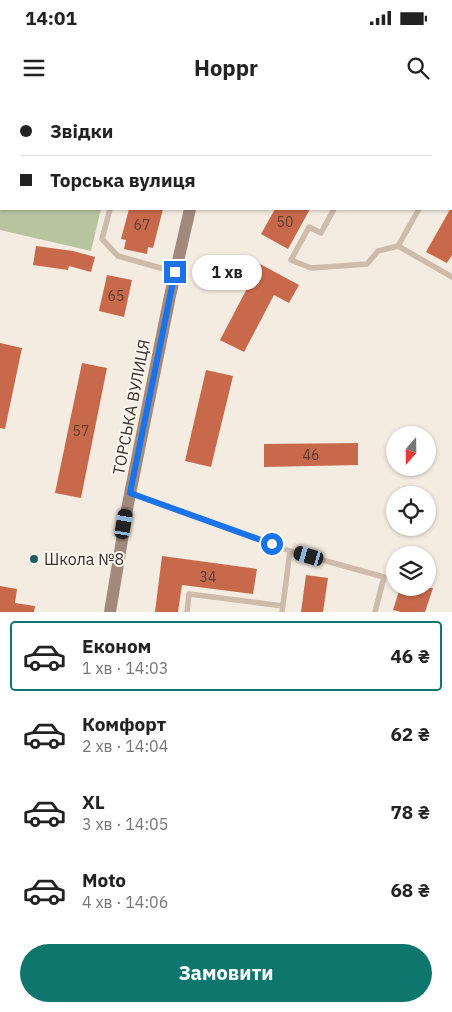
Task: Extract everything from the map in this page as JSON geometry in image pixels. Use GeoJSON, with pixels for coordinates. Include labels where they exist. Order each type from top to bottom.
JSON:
{"type":"FeatureCollection","features":[{"type":"Feature","properties":{"kind":"main road","name":"ТОРСЬКА ВУЛИЦЯ"},"geometry":{"type":"LineString","coordinates":[[110,612],[130,493],[175,272],[190,210]]}},
{"type":"Feature","properties":{"kind":"lane"},"geometry":{"type":"LineString","coordinates":[[110,210],[102,239],[118,256],[175,272]]}},
{"type":"Feature","properties":{"kind":"lane"},"geometry":{"type":"LineString","coordinates":[[333,210],[320,233],[309,227],[291,260],[311,268],[367,264],[378,251],[398,246],[452,277]]}},
{"type":"Feature","properties":{"kind":"lane"},"geometry":{"type":"LineString","coordinates":[[398,246],[418,210]]}},
{"type":"Feature","properties":{"kind":"lane"},"geometry":{"type":"LineString","coordinates":[[130,493],[290,551],[384,577],[375,612]]}},
{"type":"Feature","properties":{"kind":"lane"},"geometry":{"type":"LineString","coordinates":[[187,612],[189,594],[283,609],[290,551]]}},
{"type":"Feature","properties":{"kind":"green space"},"geometry":{"type":"Polygon","coordinates":[[[0,210],[101,210],[91,251],[0,230],[0,210]]]}},
{"type":"Feature","properties":{"kind":"building"},"geometry":{"type":"Polygon","coordinates":[[[129,210],[163,210],[153,248],[148,247],[147,254],[124,249],[126,240],[121,239],[129,210]]]}},
{"type":"Feature","properties":{"kind":"building"},"geometry":{"type":"Polygon","coordinates":[[[274,210],[309,210],[288,249],[261,234],[274,210]]]}},
{"type":"Feature","properties":{"kind":"building"},"geometry":{"type":"Polygon","coordinates":[[[450,210],[452,210],[452,255],[447,263],[426,252],[450,210]]]}},
{"type":"Feature","properties":{"kind":"building"},"geometry":{"type":"Polygon","coordinates":[[[36,246],[73,251],[95,257],[91,272],[69,266],[68,270],[33,265],[36,246]]]}},
{"type":"Feature","properties":{"kind":"building"},"geometry":{"type":"Polygon","coordinates":[[[260,264],[299,285],[289,303],[274,295],[244,352],[220,340],[260,264]]]}},
{"type":"Feature","properties":{"kind":"building"},"geometry":{"type":"Polygon","coordinates":[[[107,275],[132,280],[124,317],[99,311],[107,275]]]}},
{"type":"Feature","properties":{"kind":"building"},"geometry":{"type":"Polygon","coordinates":[[[0,343],[22,348],[5,429],[0,428],[0,343]]]}},
{"type":"Feature","properties":{"kind":"building"},"geometry":{"type":"Polygon","coordinates":[[[82,363],[107,368],[81,498],[55,493],[82,363]]]}},
{"type":"Feature","properties":{"kind":"building"},"geometry":{"type":"Polygon","coordinates":[[[206,370],[233,376],[211,467],[185,461],[206,370]]]}},
{"type":"Feature","properties":{"kind":"building"},"geometry":{"type":"Polygon","coordinates":[[[358,443],[358,465],[264,467],[264,444],[358,443]]]}},
{"type":"Feature","properties":{"kind":"building"},"geometry":{"type":"Polygon","coordinates":[[[162,556],[257,569],[253,594],[182,585],[178,612],[155,612],[162,556]]]}},
{"type":"Feature","properties":{"kind":"building"},"geometry":{"type":"Polygon","coordinates":[[[306,575],[328,578],[323,612],[301,612],[306,575]]]}},
{"type":"Feature","properties":{"kind":"building"},"geometry":{"type":"Polygon","coordinates":[[[0,586],[17,589],[15,603],[35,606],[34,612],[0,612],[0,586]]]}},
{"type":"Feature","properties":{"kind":"building"},"geometry":{"type":"Polygon","coordinates":[[[397,596],[430,596],[425,612],[393,610],[397,596]]]}},
{"type":"Feature","properties":{"kind":"place","name":"Школа №8"},"geometry":{"type":"Point","coordinates":[34,559]}},
{"type":"Feature","properties":{"kind":"route"},"geometry":{"type":"LineString","coordinates":[[175,272],[130,493],[272,544]]}}]}
